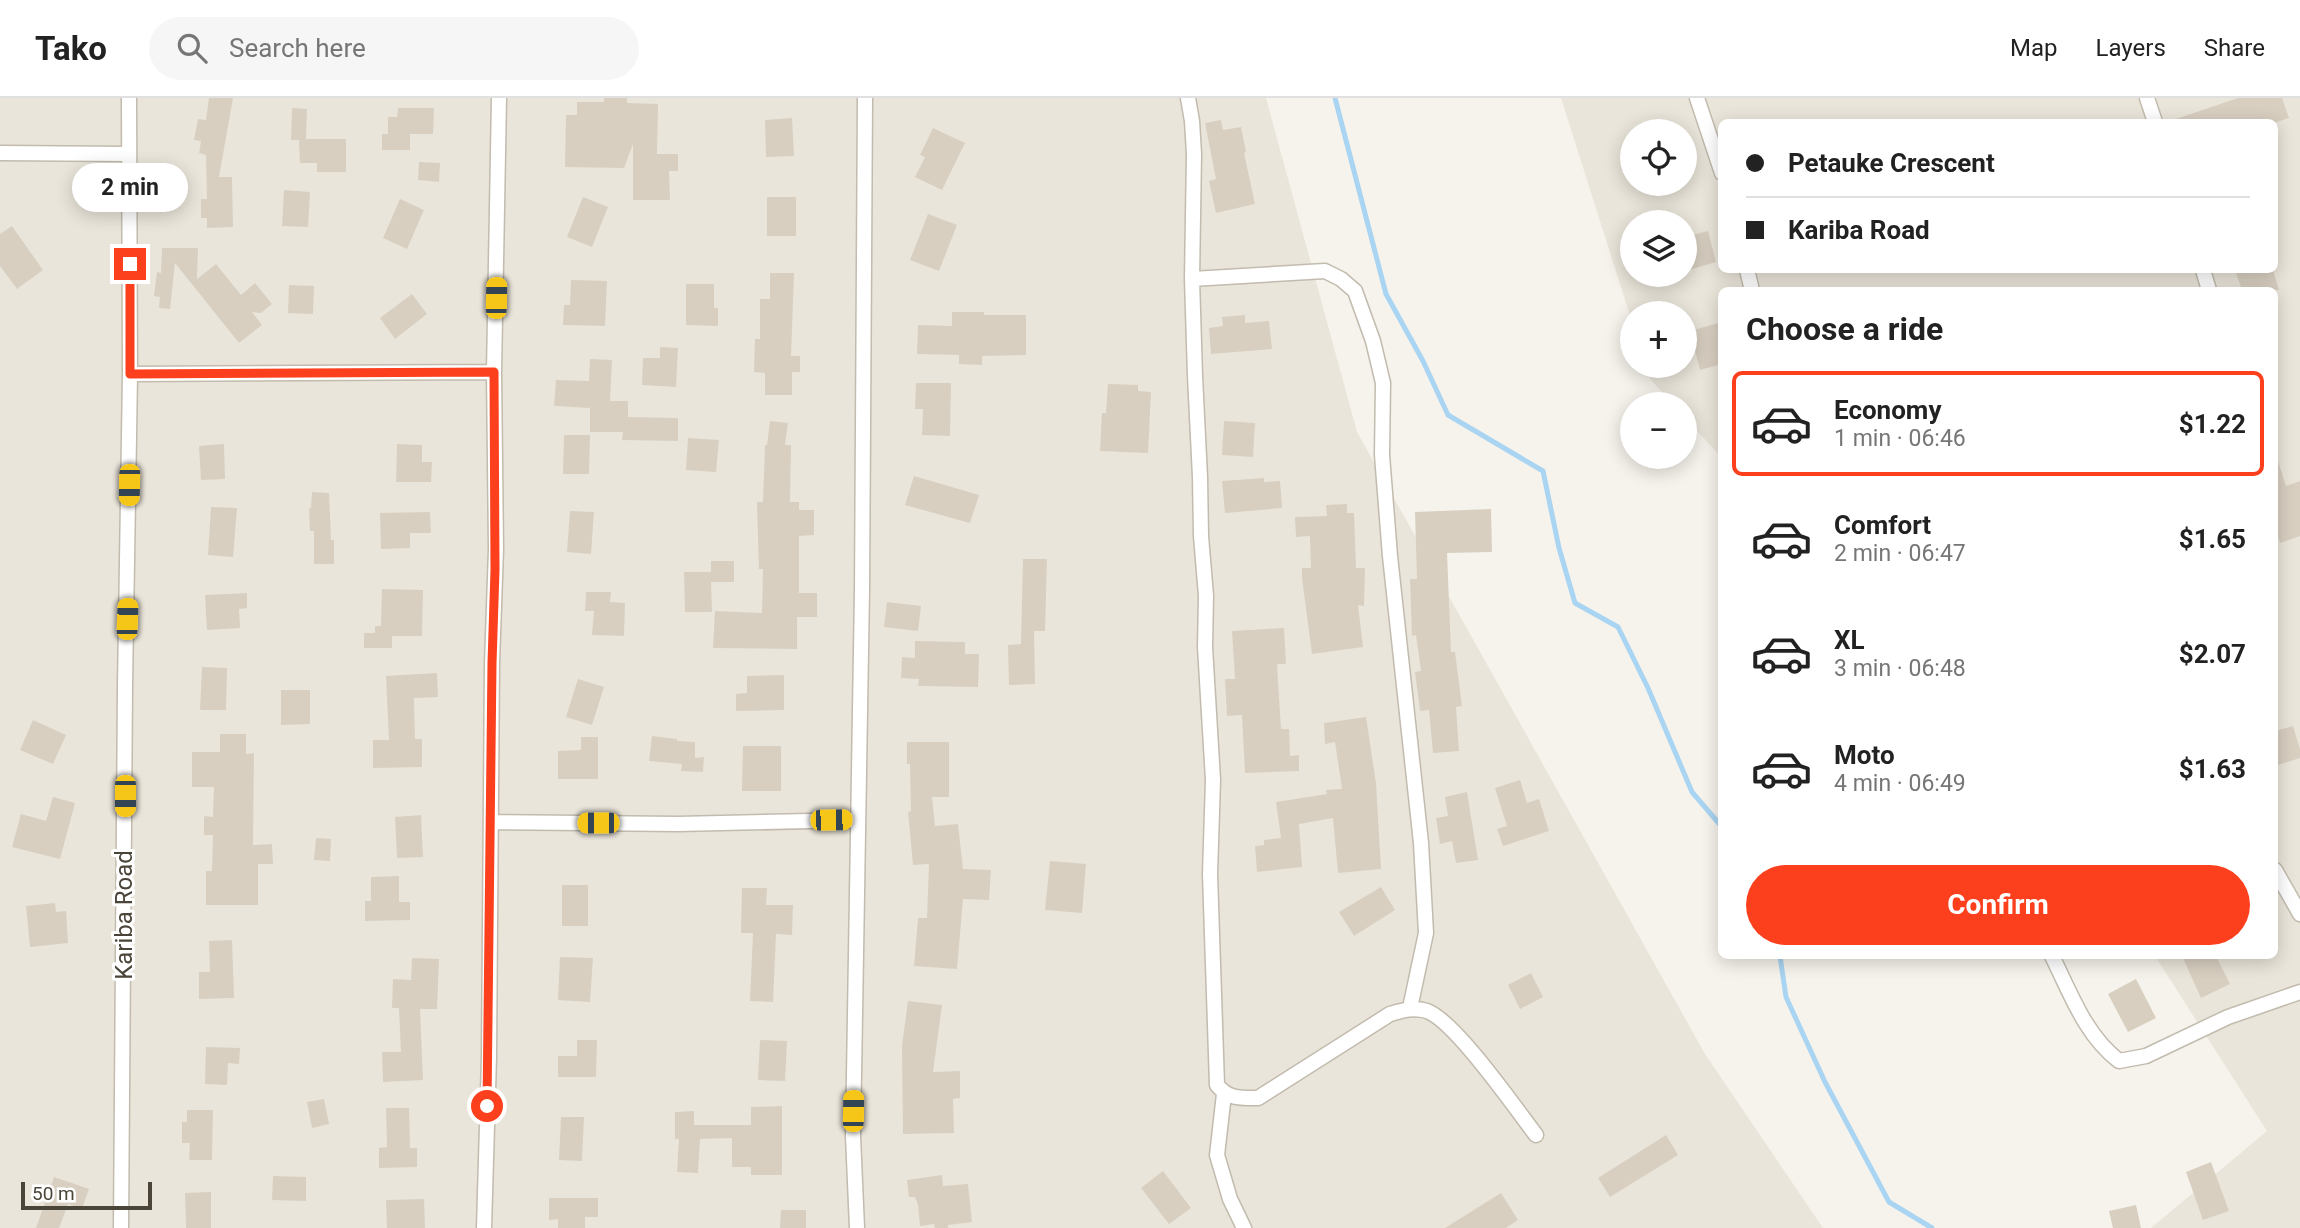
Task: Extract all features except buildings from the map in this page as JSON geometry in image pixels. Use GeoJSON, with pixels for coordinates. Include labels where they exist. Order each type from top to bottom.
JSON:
{"type":"FeatureCollection","features":[{"type":"Feature","properties":{"kind":"street","name":"Kariba Road"},"geometry":{"type":"LineString","coordinates":[[121,1228],[130,374],[130,98]]}},
{"type":"Feature","properties":{"kind":"street"},"geometry":{"type":"LineString","coordinates":[[484,1228],[496,549],[494,372],[499,98]]}},
{"type":"Feature","properties":{"kind":"street"},"geometry":{"type":"LineString","coordinates":[[856,1228],[853,1136],[862,590],[865,98]]}},
{"type":"Feature","properties":{"kind":"street"},"geometry":{"type":"LineString","coordinates":[[1188,98],[1194,154],[1192,279],[1201,536],[1206,596],[1205,647],[1213,780],[1210,874],[1217,1084],[1224,1094],[1235,1098],[1258,1098],[1326,1052],[1390,1014],[1410,1009],[1430,1012],[1455,1033],[1536,1135]]}},
{"type":"Feature","properties":{"kind":"street"},"geometry":{"type":"LineString","coordinates":[[1697,98],[1718,161]]}},
{"type":"Feature","properties":{"kind":"street"},"geometry":{"type":"LineString","coordinates":[[2147,98],[2154,119]]}},
{"type":"Feature","properties":{"kind":"street"},"geometry":{"type":"LineString","coordinates":[[0,153],[129,154]]}},
{"type":"Feature","properties":{"kind":"street"},"geometry":{"type":"LineString","coordinates":[[1192,279],[1325,271],[1341,279],[1355,291],[1373,341],[1383,383],[1382,456],[1421,843],[1426,933],[1410,1009]]}},
{"type":"Feature","properties":{"kind":"street"},"geometry":{"type":"LineString","coordinates":[[130,374],[494,372]]}},
{"type":"Feature","properties":{"kind":"street"},"geometry":{"type":"LineString","coordinates":[[492,822],[678,824],[857,820]]}},
{"type":"Feature","properties":{"kind":"street"},"geometry":{"type":"LineString","coordinates":[[2278,875],[2300,914]]}},
{"type":"Feature","properties":{"kind":"street"},"geometry":{"type":"LineString","coordinates":[[2053,959],[2087,1029],[2106,1051],[2119,1061],[2146,1056],[2228,1017],[2300,992]]}},
{"type":"Feature","properties":{"kind":"street"},"geometry":{"type":"LineString","coordinates":[[1224,1094],[1217,1155],[1230,1199],[1244,1228]]}},
{"type":"Feature","properties":{"kind":"shaded area"},"geometry":{"type":"Polygon","coordinates":[[[0,98],[1266,98],[1357,432],[1705,1054],[1823,1228],[0,1228],[0,98]]]}},
{"type":"Feature","properties":{"kind":"shaded area"},"geometry":{"type":"Polygon","coordinates":[[[1561,98],[2300,98],[2300,1228],[2151,1228],[2267,1131],[2157,959],[2278,959],[2278,287],[1718,287],[1718,454],[1697,431],[1697,392],[1662,392],[1650,379],[1697,378],[1697,301],[1625,301],[1621,287],[1697,287],[1697,210],[1620,210],[1620,284],[1561,98]]]}},
{"type":"Feature","properties":{"kind":"waterway"},"geometry":{"type":"LineString","coordinates":[[1335,98],[1386,294],[1423,361],[1448,415],[1543,471],[1559,548],[1575,603],[1618,627],[1648,688],[1692,792],[1718,822]]}},
{"type":"Feature","properties":{"kind":"waterway"},"geometry":{"type":"LineString","coordinates":[[1780,959],[1786,997],[1825,1082],[1889,1202],[1932,1228]]}},
{"type":"Feature","properties":{"kind":"route"},"geometry":{"type":"LineString","coordinates":[[130,264],[130,374],[494,372],[495,611],[492,663],[487,1106]]}}]}
